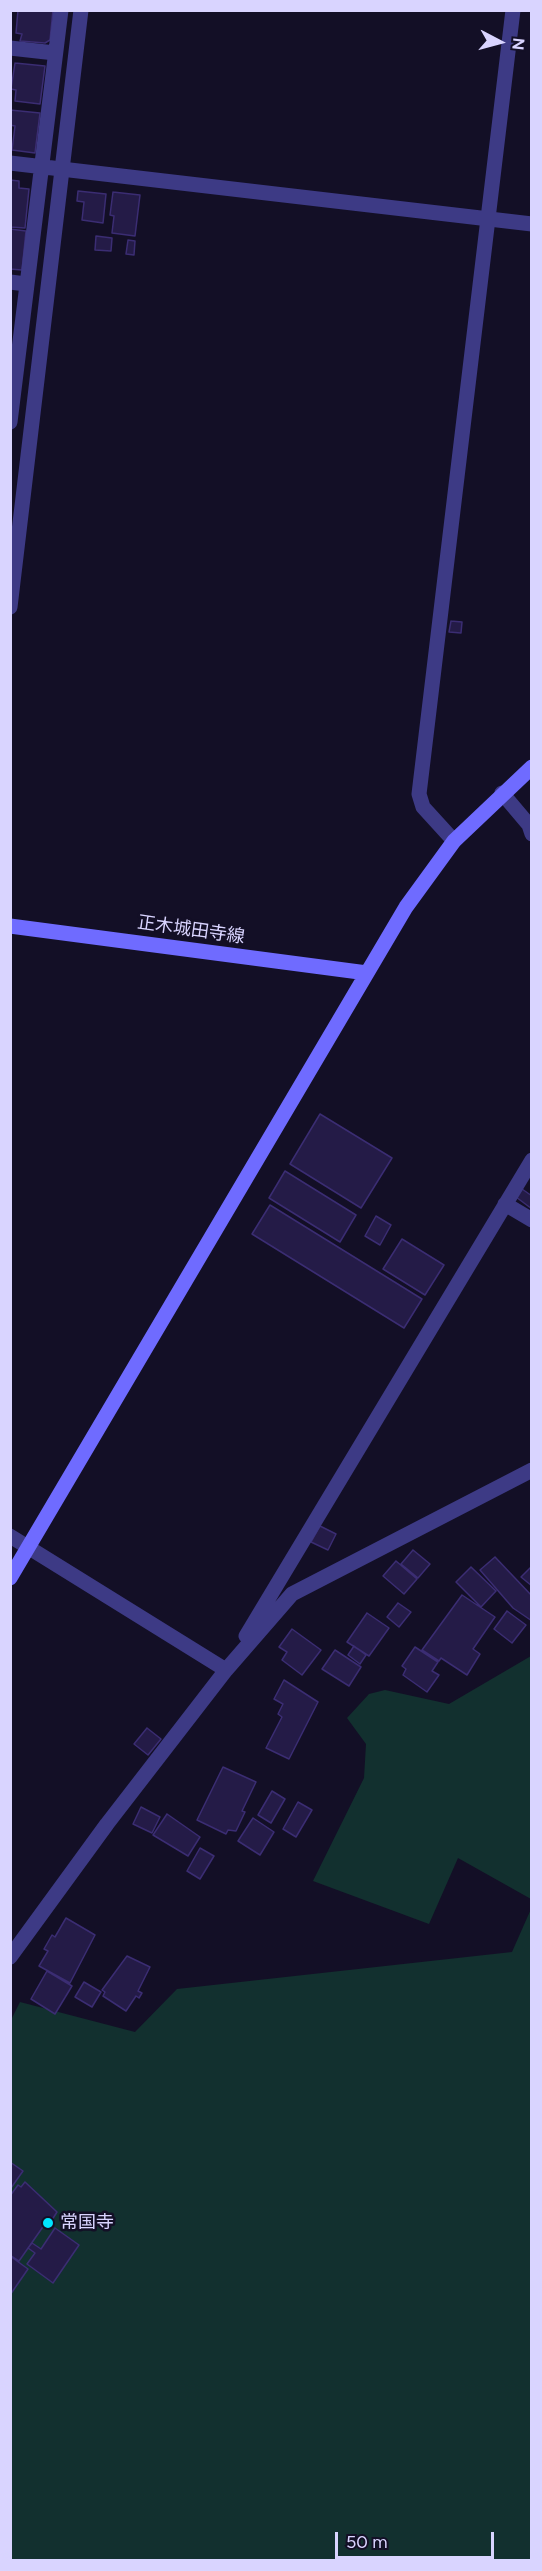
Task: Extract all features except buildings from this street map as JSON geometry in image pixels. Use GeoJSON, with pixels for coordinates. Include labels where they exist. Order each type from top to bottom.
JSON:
{"type":"FeatureCollection","features":[{"type":"Feature","properties":{"kind":"street"},"geometry":{"type":"LineString","coordinates":[[10,422],[18,283],[40,166],[61,10]]}},
{"type":"Feature","properties":{"kind":"street"},"geometry":{"type":"LineString","coordinates":[[10,607],[81,10]]}},
{"type":"Feature","properties":{"kind":"street"},"geometry":{"type":"LineString","coordinates":[[454,841],[423,807],[420,794],[513,10]]}},
{"type":"Feature","properties":{"kind":"street"},"geometry":{"type":"LineString","coordinates":[[10,48],[55,53]]}},
{"type":"Feature","properties":{"kind":"street"},"geometry":{"type":"LineString","coordinates":[[10,163],[531,224]]}},
{"type":"Feature","properties":{"kind":"street"},"geometry":{"type":"LineString","coordinates":[[10,1578],[406,907],[454,841],[531,767]]}},
{"type":"Feature","properties":{"kind":"street"},"geometry":{"type":"LineString","coordinates":[[502,793],[531,827]]}},
{"type":"Feature","properties":{"kind":"street","name":"正木城田寺線"},"geometry":{"type":"LineString","coordinates":[[10,926],[367,973]]}},
{"type":"Feature","properties":{"kind":"street"},"geometry":{"type":"LineString","coordinates":[[226,1670],[531,1160]]}},
{"type":"Feature","properties":{"kind":"street"},"geometry":{"type":"LineString","coordinates":[[505,1204],[531,1220]]}},
{"type":"Feature","properties":{"kind":"street"},"geometry":{"type":"LineString","coordinates":[[10,1958],[107,1824],[226,1670],[292,1594],[531,1470]]}},
{"type":"Feature","properties":{"kind":"street"},"geometry":{"type":"LineString","coordinates":[[10,1536],[226,1670]]}},
{"type":"Feature","properties":{"kind":"green space"},"geometry":{"type":"Polygon","coordinates":[[[531,1656],[531,1899],[458,1858],[429,1924],[313,1881],[364,1778],[366,1744],[347,1718],[369,1694],[385,1690],[449,1704],[531,1656]]]}},
{"type":"Feature","properties":{"kind":"green space"},"geometry":{"type":"Polygon","coordinates":[[[531,1909],[531,2560],[11,2560],[11,2020],[20,2002],[135,2032],[177,1989],[512,1952],[531,1909]]]}},
{"type":"Feature","properties":{"kind":"place","name":"常国寺"},"geometry":{"type":"Point","coordinates":[48,2223]}}]}
